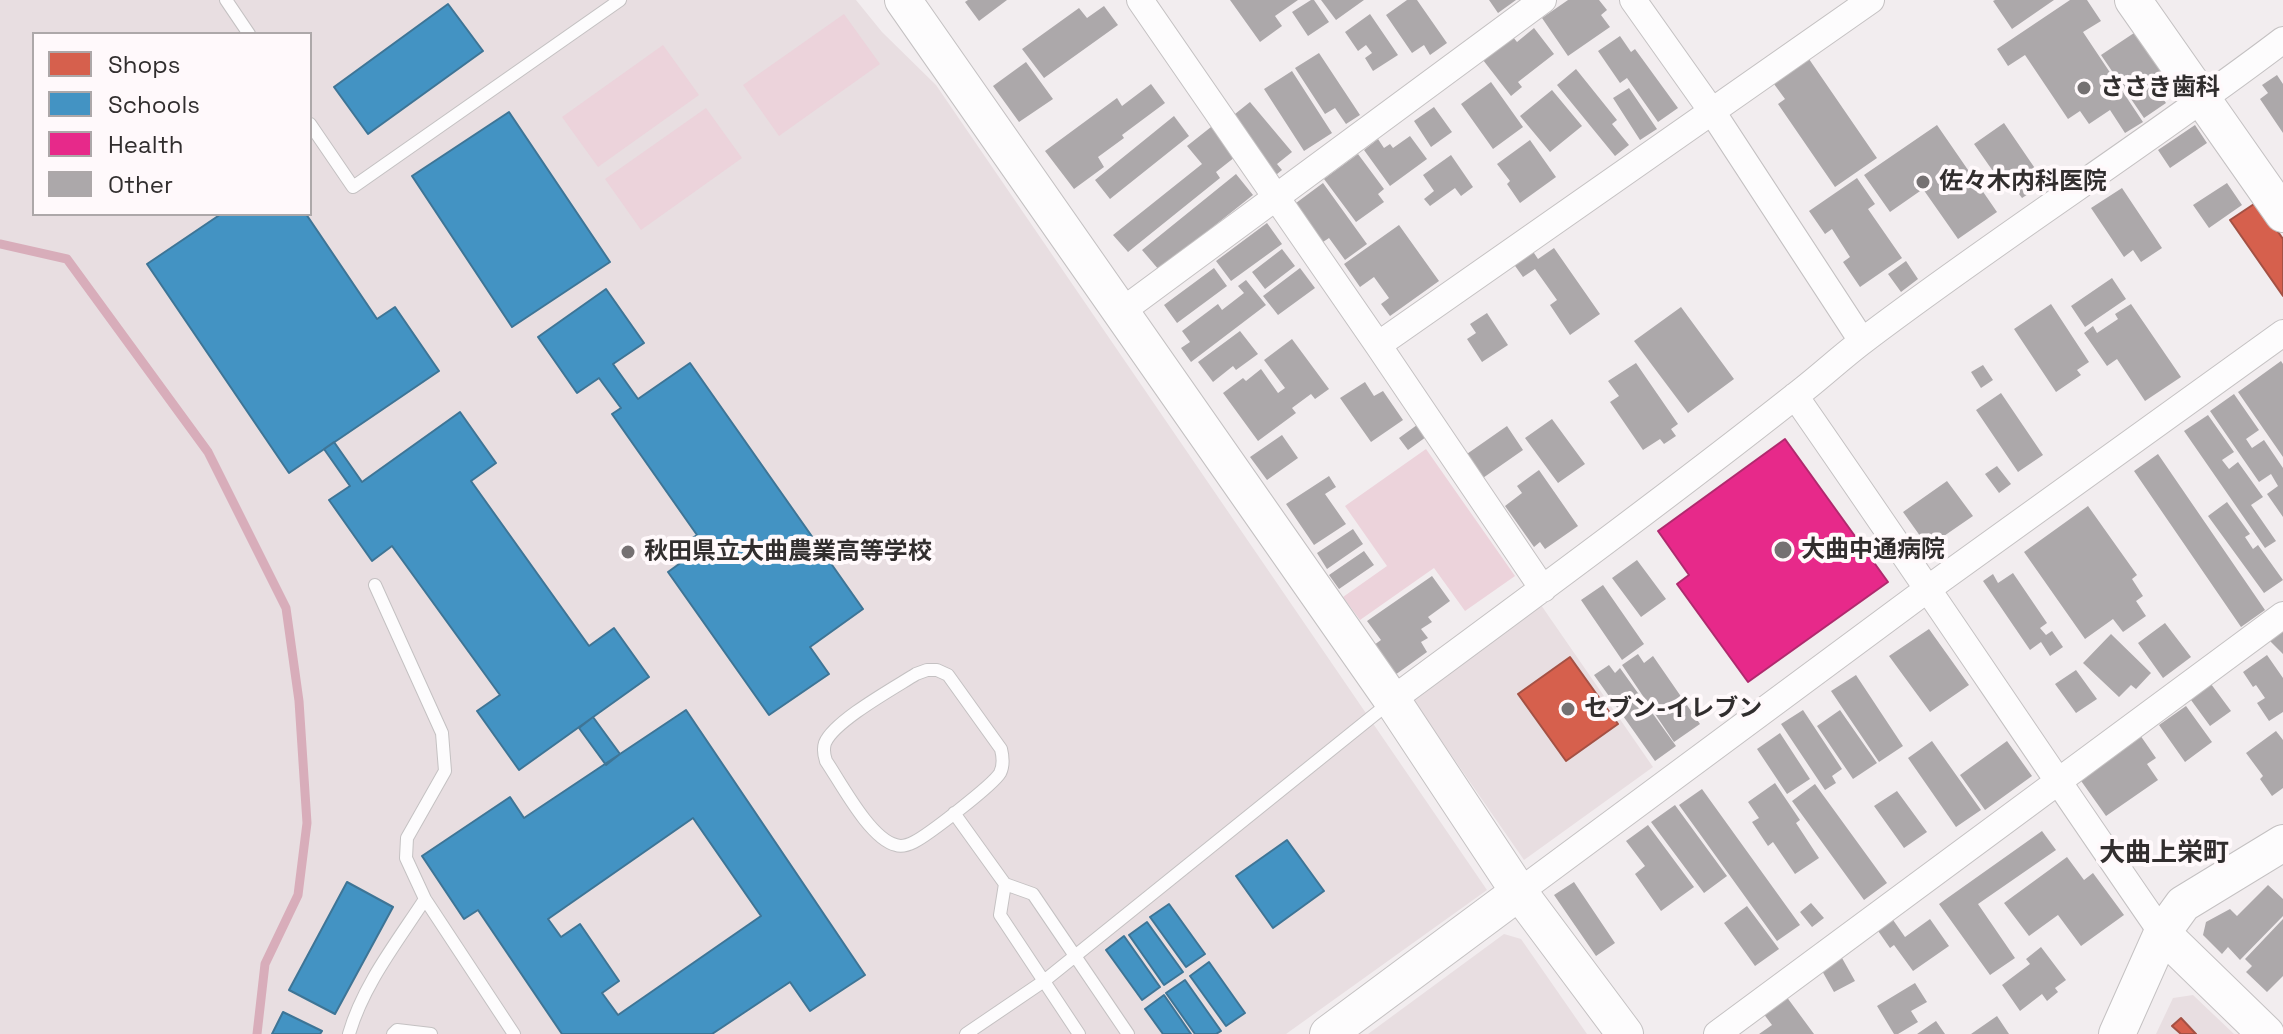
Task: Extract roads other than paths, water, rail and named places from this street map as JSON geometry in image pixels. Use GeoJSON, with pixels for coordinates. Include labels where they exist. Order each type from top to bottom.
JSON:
{"type":"FeatureCollection","features":[{"type":"Feature","properties":{"kind":"street"},"geometry":{"type":"LineString","coordinates":[[903,0],[1392,700],[1519,892],[1625,1034]]}},
{"type":"Feature","properties":{"kind":"street"},"geometry":{"type":"LineString","coordinates":[[1122,311],[1543,0]]}},
{"type":"Feature","properties":{"kind":"street"},"geometry":{"type":"LineString","coordinates":[[1633,0],[1711,110],[1862,341]]}},
{"type":"Feature","properties":{"kind":"street"},"geometry":{"type":"LineString","coordinates":[[1378,345],[1871,0]]}},
{"type":"Feature","properties":{"kind":"street"},"geometry":{"type":"LineString","coordinates":[[2133,0],[2283,214]]}},
{"type":"Feature","properties":{"kind":"street"},"geometry":{"type":"LineString","coordinates":[[1147,3],[1543,589]]}},
{"type":"Feature","properties":{"kind":"street"},"geometry":{"type":"LineString","coordinates":[[1392,700],[1543,589],[1862,341],[2203,101],[2283,40]]}},
{"type":"Feature","properties":{"kind":"street"},"geometry":{"type":"LineString","coordinates":[[1328,1034],[1929,588],[2283,333]]}},
{"type":"Feature","properties":{"kind":"street"},"geometry":{"type":"LineString","coordinates":[[1795,396],[2162,933],[2266,1034]]}},
{"type":"Feature","properties":{"kind":"street"},"geometry":{"type":"LineString","coordinates":[[1717,1034],[2283,615]]}},
{"type":"Feature","properties":{"kind":"street"},"geometry":{"type":"LineString","coordinates":[[2117,1034],[2162,933],[2183,904],[2283,843]]}},
{"type":"Feature","properties":{"kind":"lane"},"geometry":{"type":"LineString","coordinates":[[226,0],[248,32]]}},
{"type":"Feature","properties":{"kind":"lane"},"geometry":{"type":"LineString","coordinates":[[312,127],[353,187],[620,0]]}},
{"type":"Feature","properties":{"kind":"lane"},"geometry":{"type":"LineString","coordinates":[[375,585],[442,733],[445,771],[407,838],[406,858],[425,899],[514,1034]]}},
{"type":"Feature","properties":{"kind":"lane"},"geometry":{"type":"LineString","coordinates":[[937,670],[948,675],[1001,749],[1003,758],[1002,768],[994,781],[954,813],[913,842],[899,847],[889,843],[871,827],[826,761],[823,752],[825,742],[841,723],[916,674],[937,670]]}},
{"type":"Feature","properties":{"kind":"lane"},"geometry":{"type":"LineString","coordinates":[[966,1034],[1044,981],[1392,700]]}},
{"type":"Feature","properties":{"kind":"lane"},"geometry":{"type":"LineString","coordinates":[[954,813],[1005,884],[1033,894],[1128,1034]]}},
{"type":"Feature","properties":{"kind":"lane"},"geometry":{"type":"LineString","coordinates":[[1005,884],[1000,915],[1079,1034]]}},
{"type":"Feature","properties":{"kind":"lane"},"geometry":{"type":"LineString","coordinates":[[349,1034],[353,1018],[378,972],[425,899]]}},
{"type":"Feature","properties":{"kind":"lane"},"geometry":{"type":"LineString","coordinates":[[393,1034],[397,1030],[431,1034]]}},
{"type":"Feature","properties":{"kind":"waterway"},"geometry":{"type":"LineString","coordinates":[[0,244],[67,259],[208,452],[286,608],[299,701],[307,823],[298,895],[265,964],[257,1034]]}},
{"type":"Feature","properties":{"kind":"place","name":"ささき歯科"},"geometry":{"type":"Point","coordinates":[2084,88]}},
{"type":"Feature","properties":{"kind":"place","name":"佐々木内科医院"},"geometry":{"type":"Point","coordinates":[1923,182]}},
{"type":"Feature","properties":{"kind":"place","name":"大曲中通病院"},"geometry":{"type":"Point","coordinates":[1783,550]}},
{"type":"Feature","properties":{"kind":"place","name":"秋田県立大曲農業高等学校"},"geometry":{"type":"Point","coordinates":[628,552]}},
{"type":"Feature","properties":{"kind":"place","name":"セブン-イレブン"},"geometry":{"type":"Point","coordinates":[1568,709]}},
{"type":"Feature","properties":{"kind":"district","name":"大曲上栄町"},"geometry":{"type":"Point","coordinates":[2164,854]}}]}
